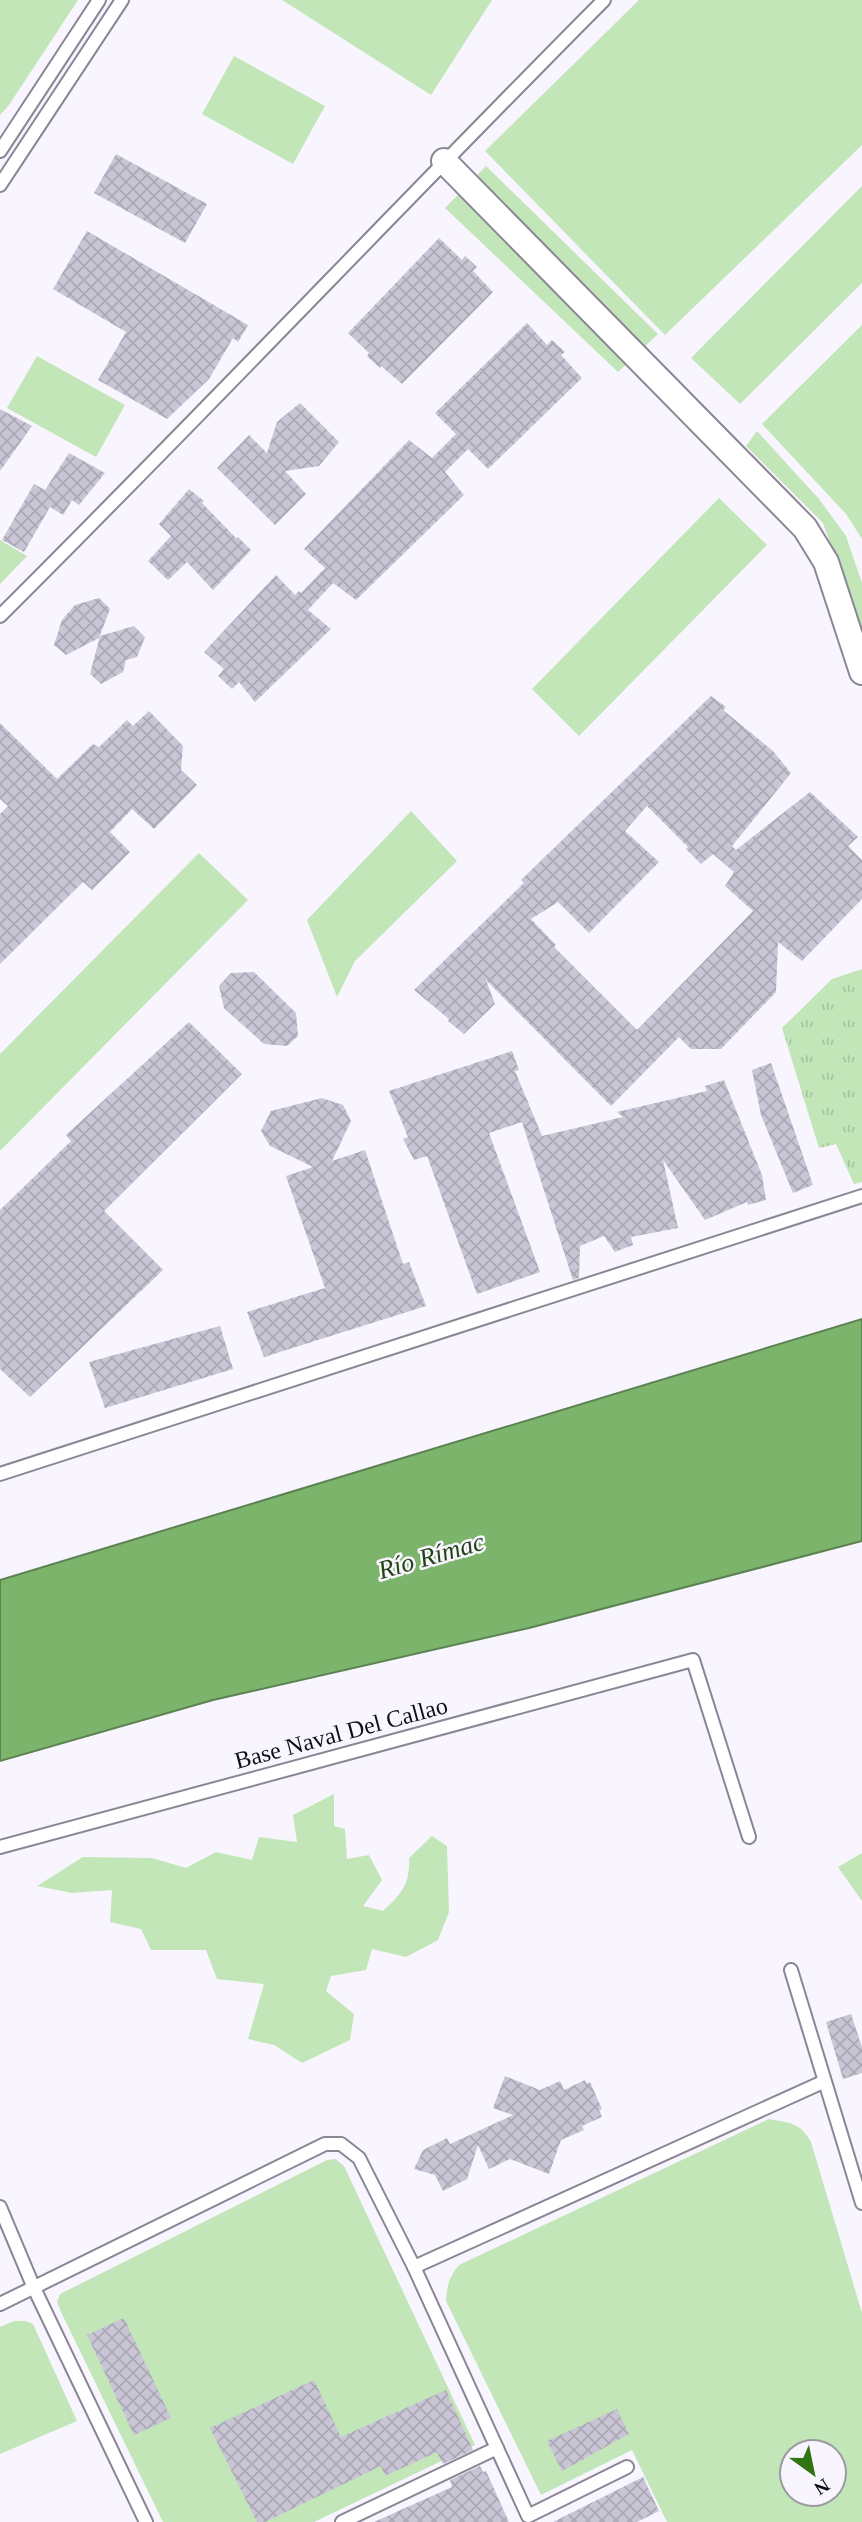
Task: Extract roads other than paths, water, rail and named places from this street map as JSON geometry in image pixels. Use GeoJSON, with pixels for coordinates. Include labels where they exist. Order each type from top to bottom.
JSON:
{"type":"FeatureCollection","features":[{"type":"Feature","properties":{"kind":"street"},"geometry":{"type":"LineString","coordinates":[[444,161],[805,528],[826,562],[862,673]]}},
{"type":"Feature","properties":{"kind":"lane"},"geometry":{"type":"LineString","coordinates":[[1,147],[99,0]]}},
{"type":"Feature","properties":{"kind":"lane"},"geometry":{"type":"LineString","coordinates":[[0,185],[122,0]]}},
{"type":"Feature","properties":{"kind":"lane"},"geometry":{"type":"LineString","coordinates":[[0,616],[166,451],[444,161],[604,0]]}},
{"type":"Feature","properties":{"kind":"lane"},"geometry":{"type":"LineString","coordinates":[[0,1474],[862,1196]]}},
{"type":"Feature","properties":{"kind":"lane","name":"Base Naval Del Callao"},"geometry":{"type":"LineString","coordinates":[[0,1847],[693,1660],[749,1837]]}},
{"type":"Feature","properties":{"kind":"lane"},"geometry":{"type":"LineString","coordinates":[[791,1970],[862,2203]]}},
{"type":"Feature","properties":{"kind":"lane"},"geometry":{"type":"LineString","coordinates":[[414,2267],[824,2082]]}},
{"type":"Feature","properties":{"kind":"lane"},"geometry":{"type":"LineString","coordinates":[[0,2304],[325,2144],[341,2144],[359,2158],[414,2267],[528,2516],[627,2467]]}},
{"type":"Feature","properties":{"kind":"lane"},"geometry":{"type":"LineString","coordinates":[[0,2207],[34,2288],[146,2522]]}},
{"type":"Feature","properties":{"kind":"lane"},"geometry":{"type":"LineString","coordinates":[[342,2522],[497,2448]]}},
{"type":"Feature","properties":{"kind":"water","name":"Río Rímac"},"geometry":{"type":"Polygon","coordinates":[[[862,1319],[862,1541],[529,1628],[213,1700],[0,1761],[0,1580],[862,1319]]]}}]}
